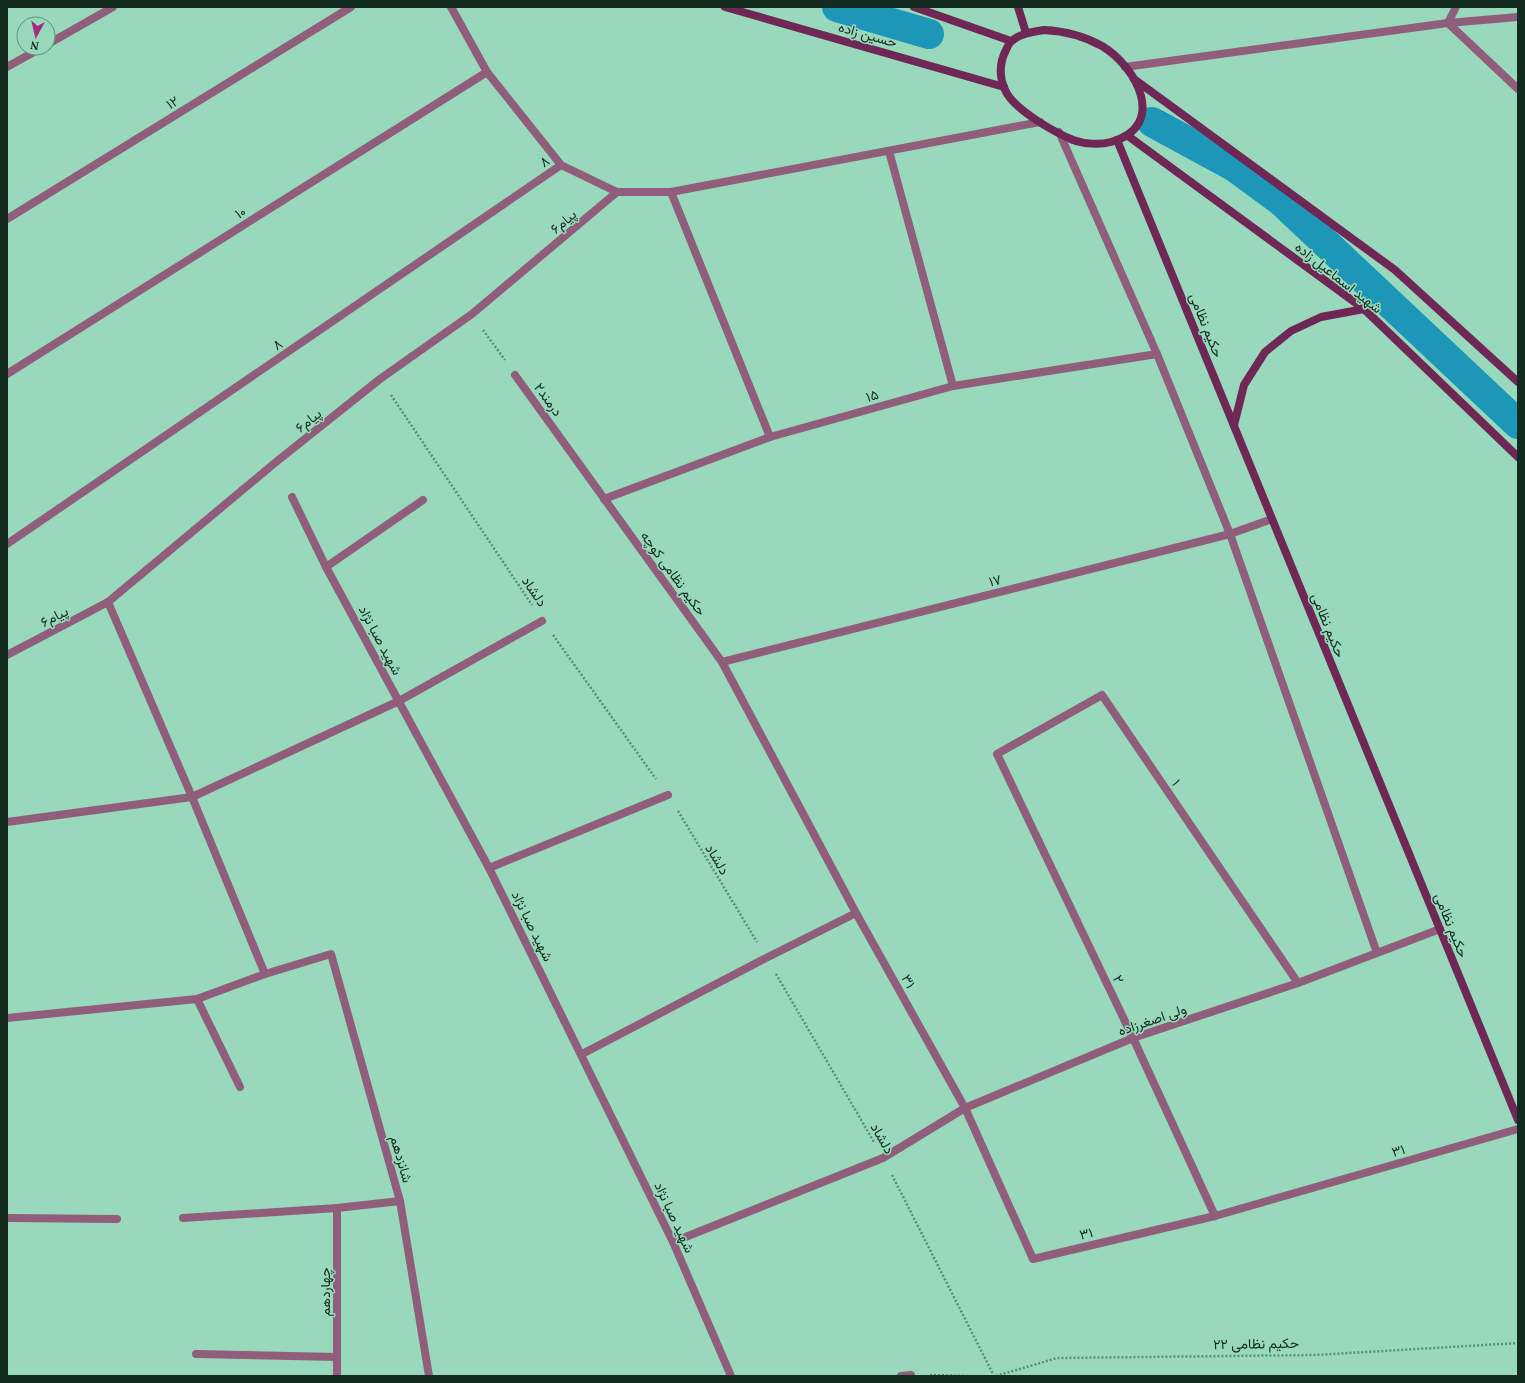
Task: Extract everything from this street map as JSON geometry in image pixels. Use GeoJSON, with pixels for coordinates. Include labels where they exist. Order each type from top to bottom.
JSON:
{"type":"FeatureCollection","features":[{"type":"Feature","properties":{"kind":"main road","name":"حسین زاده"},"geometry":{"type":"LineString","coordinates":[[725,7],[1004,86]]}},
{"type":"Feature","properties":{"kind":"main road"},"geometry":{"type":"LineString","coordinates":[[914,7],[1011,41]]}},
{"type":"Feature","properties":{"kind":"main road"},"geometry":{"type":"LineString","coordinates":[[1018,7],[1026,33]]}},
{"type":"Feature","properties":{"kind":"main road"},"geometry":{"type":"LineString","coordinates":[[1056,30],[1083,38],[1102,47],[1125,67],[1134,79],[1141,94],[1143,104],[1139,125],[1128,136],[1105,144],[1073,140],[1040,122],[1010,97],[1001,82],[1000,66],[1002,58],[1011,41],[1026,33],[1056,30]]}},
{"type":"Feature","properties":{"kind":"main road"},"geometry":{"type":"LineString","coordinates":[[1134,79],[1395,270],[1518,382]]}},
{"type":"Feature","properties":{"kind":"main road","name":"شهید اسماعیل زاده"},"geometry":{"type":"LineString","coordinates":[[1128,136],[1364,309],[1518,457]]}},
{"type":"Feature","properties":{"kind":"main road","name":"حکیم نظامی"},"geometry":{"type":"LineString","coordinates":[[1117,140],[1518,1120]]}},
{"type":"Feature","properties":{"kind":"main road"},"geometry":{"type":"LineString","coordinates":[[1234,425],[1244,385],[1266,352],[1291,331],[1321,317],[1364,309]]}},
{"type":"Feature","properties":{"kind":"street"},"geometry":{"type":"LineString","coordinates":[[56,39],[113,7]]}},
{"type":"Feature","properties":{"kind":"street","name":"۱۲"},"geometry":{"type":"LineString","coordinates":[[7,219],[351,7]]}},
{"type":"Feature","properties":{"kind":"street"},"geometry":{"type":"LineString","coordinates":[[451,7],[487,72],[561,165],[617,192],[671,192],[889,152],[1040,122]]}},
{"type":"Feature","properties":{"kind":"street"},"geometry":{"type":"LineString","coordinates":[[1448,23],[1456,7]]}},
{"type":"Feature","properties":{"kind":"street"},"geometry":{"type":"LineString","coordinates":[[1125,67],[1448,23],[1518,17]]}},
{"type":"Feature","properties":{"kind":"street"},"geometry":{"type":"LineString","coordinates":[[1448,23],[1518,89]]}},
{"type":"Feature","properties":{"kind":"street"},"geometry":{"type":"LineString","coordinates":[[7,67],[26,56]]}},
{"type":"Feature","properties":{"kind":"street","name":"۱۰"},"geometry":{"type":"LineString","coordinates":[[7,374],[487,72]]}},
{"type":"Feature","properties":{"kind":"street"},"geometry":{"type":"LineString","coordinates":[[1059,132],[1157,354],[1230,534],[1377,953]]}},
{"type":"Feature","properties":{"kind":"street"},"geometry":{"type":"LineString","coordinates":[[889,152],[953,386]]}},
{"type":"Feature","properties":{"kind":"street","name":"۸"},"geometry":{"type":"LineString","coordinates":[[7,544],[561,165]]}},
{"type":"Feature","properties":{"kind":"street","name":"۶پیام"},"geometry":{"type":"LineString","coordinates":[[7,654],[108,602],[276,462],[380,379],[472,314],[617,192]]}},
{"type":"Feature","properties":{"kind":"street"},"geometry":{"type":"LineString","coordinates":[[671,192],[770,437]]}},
{"type":"Feature","properties":{"kind":"street","name":"۱۵"},"geometry":{"type":"LineString","coordinates":[[604,498],[770,437],[953,386],[1157,354]]}},
{"type":"Feature","properties":{"kind":"street","name":"درمند۲"},"geometry":{"type":"LineString","coordinates":[[515,375],[604,498]]}},
{"type":"Feature","properties":{"kind":"street","name":"شهید صبا نژاد"},"geometry":{"type":"LineString","coordinates":[[292,497],[326,567],[489,868],[582,1054],[673,1242],[731,1376]]}},
{"type":"Feature","properties":{"kind":"street","name":"حکیم نظامی کوچه"},"geometry":{"type":"LineString","coordinates":[[604,498],[722,662],[856,913]]}},
{"type":"Feature","properties":{"kind":"street"},"geometry":{"type":"LineString","coordinates":[[326,567],[423,500]]}},
{"type":"Feature","properties":{"kind":"street","name":"۱۷"},"geometry":{"type":"LineString","coordinates":[[722,662],[1230,534],[1272,520]]}},
{"type":"Feature","properties":{"kind":"street"},"geometry":{"type":"LineString","coordinates":[[7,1018],[197,999],[265,974],[108,602]]}},
{"type":"Feature","properties":{"kind":"street"},"geometry":{"type":"LineString","coordinates":[[7,822],[192,798],[399,701],[542,621]]}},
{"type":"Feature","properties":{"kind":"street","name":"۱"},"geometry":{"type":"LineString","coordinates":[[998,754],[1102,695],[1298,983]]}},
{"type":"Feature","properties":{"kind":"street","name":"۲"},"geometry":{"type":"LineString","coordinates":[[998,754],[1133,1038],[1215,1216]]}},
{"type":"Feature","properties":{"kind":"street"},"geometry":{"type":"LineString","coordinates":[[489,868],[668,795]]}},
{"type":"Feature","properties":{"kind":"street"},"geometry":{"type":"LineString","coordinates":[[582,1054],[856,913]]}},
{"type":"Feature","properties":{"kind":"street","name":"۳۱"},"geometry":{"type":"LineString","coordinates":[[856,913],[965,1108],[1033,1259],[1215,1216],[1518,1129]]}},
{"type":"Feature","properties":{"kind":"street","name":"ولی اصغرزاده"},"geometry":{"type":"LineString","coordinates":[[673,1242],[884,1158],[965,1108],[1133,1038],[1298,983],[1440,929]]}},
{"type":"Feature","properties":{"kind":"street","name":"شانزدهم"},"geometry":{"type":"LineString","coordinates":[[265,974],[330,954],[400,1201],[429,1376]]}},
{"type":"Feature","properties":{"kind":"street"},"geometry":{"type":"LineString","coordinates":[[197,999],[240,1087]]}},
{"type":"Feature","properties":{"kind":"street"},"geometry":{"type":"LineString","coordinates":[[183,1218],[337,1208],[400,1201]]}},
{"type":"Feature","properties":{"kind":"street","name":"چهاردهم"},"geometry":{"type":"LineString","coordinates":[[337,1208],[337,1376]]}},
{"type":"Feature","properties":{"kind":"street"},"geometry":{"type":"LineString","coordinates":[[7,1218],[117,1219]]}},
{"type":"Feature","properties":{"kind":"street"},"geometry":{"type":"LineString","coordinates":[[196,1354],[337,1357]]}},
{"type":"Feature","properties":{"kind":"street"},"geometry":{"type":"LineString","coordinates":[[902,1376],[911,1375]]}},
{"type":"Feature","properties":{"kind":"path"},"geometry":{"type":"LineString","coordinates":[[472,314],[515,375]]}},
{"type":"Feature","properties":{"kind":"path","name":"دلشاد"},"geometry":{"type":"LineString","coordinates":[[380,379],[542,621],[668,795],[884,1158],[995,1376]]}},
{"type":"Feature","properties":{"kind":"path","name":"۲۲ حکیم نظامی"},"geometry":{"type":"LineString","coordinates":[[995,1376],[1057,1358],[1315,1355],[1518,1343]]}},
{"type":"Feature","properties":{"kind":"path"},"geometry":{"type":"LineString","coordinates":[[911,1375],[971,1376]]}},
{"type":"Feature","properties":{"kind":"waterway"},"geometry":{"type":"LineString","coordinates":[[837,7],[929,34]]}},
{"type":"Feature","properties":{"kind":"waterway"},"geometry":{"type":"LineString","coordinates":[[1152,122],[1233,166],[1281,201],[1518,424]]}}]}
